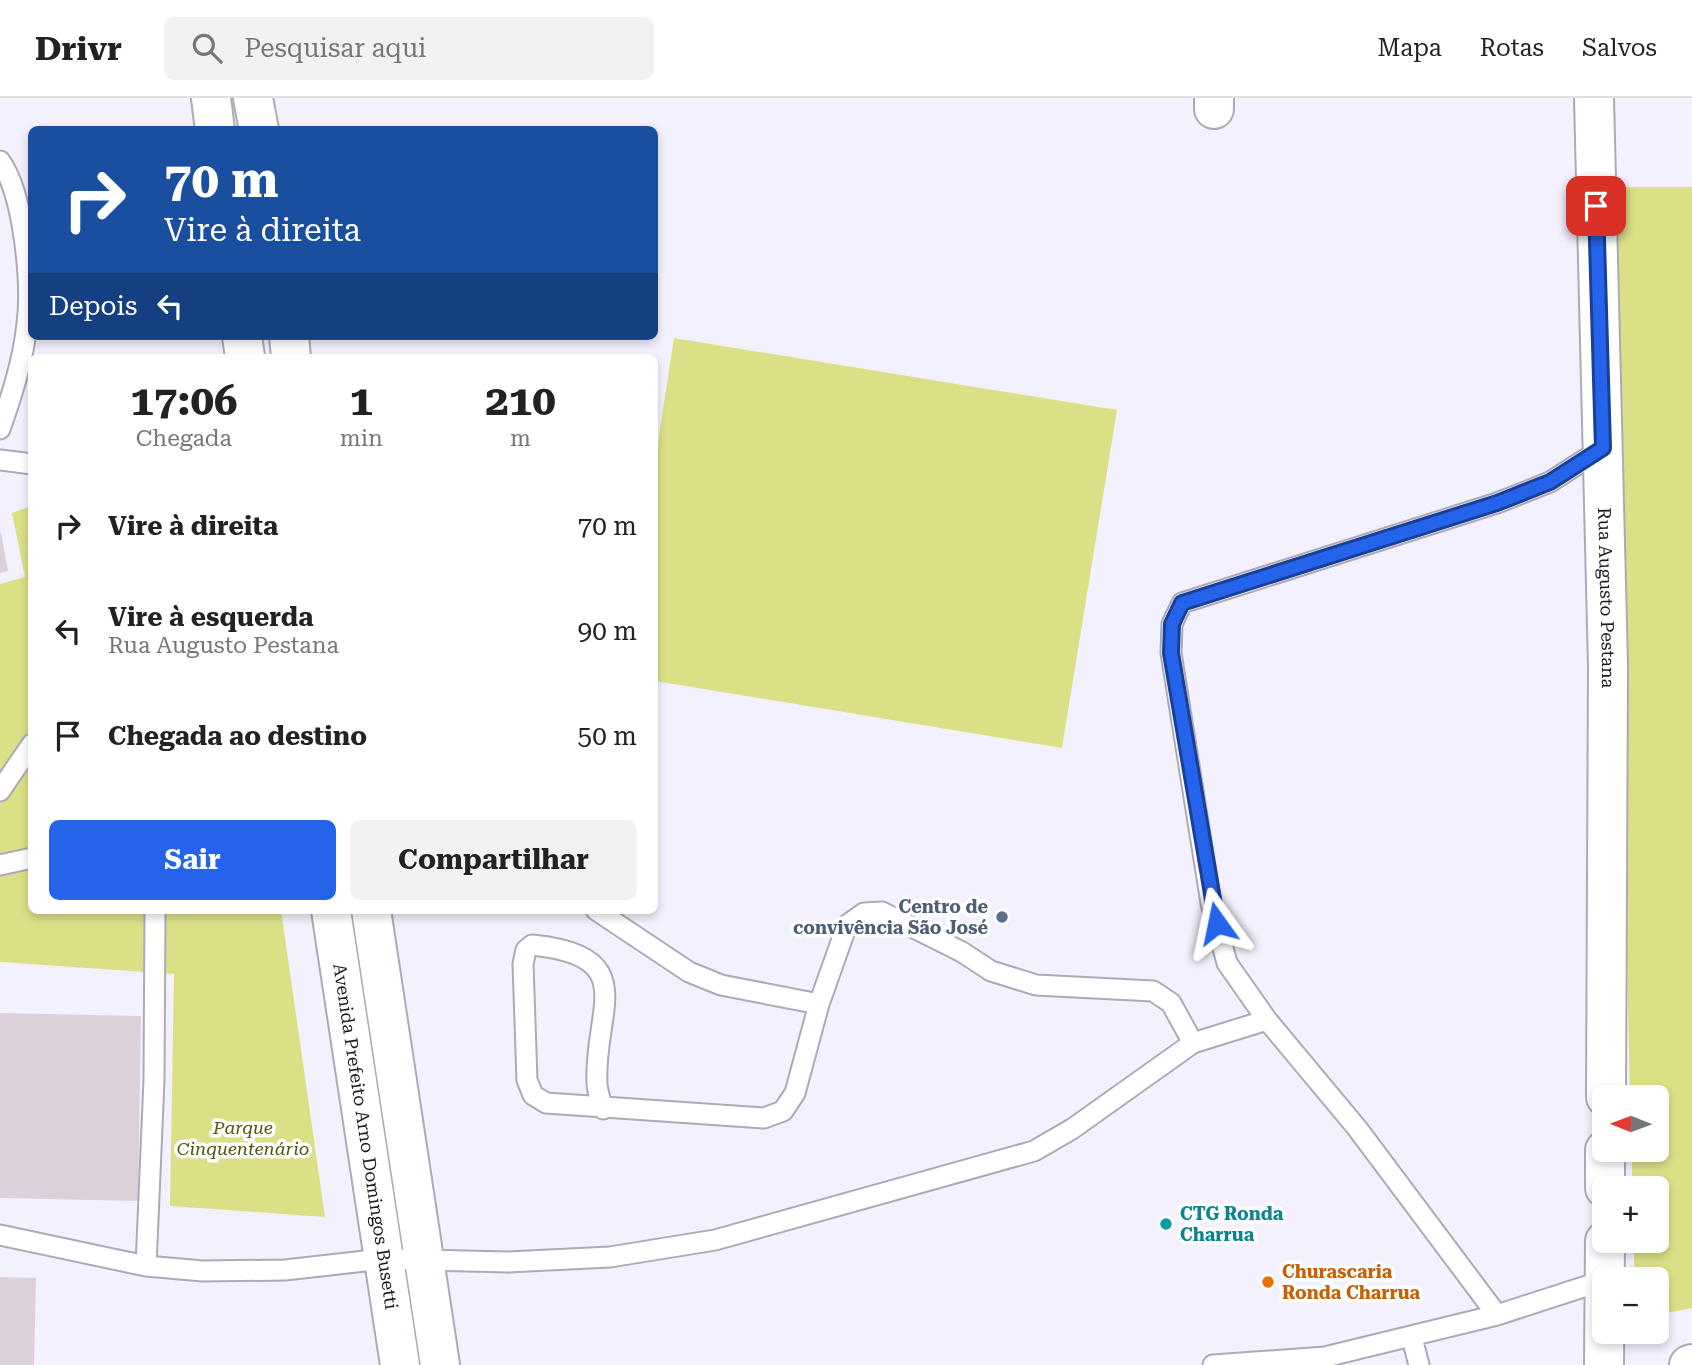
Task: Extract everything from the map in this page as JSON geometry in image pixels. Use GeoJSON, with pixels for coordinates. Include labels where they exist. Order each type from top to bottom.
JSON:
{"type":"FeatureCollection","features":[{"type":"Feature","properties":{"kind":"street"},"geometry":{"type":"LineString","coordinates":[[211,98],[214,126]]}},
{"type":"Feature","properties":{"kind":"street"},"geometry":{"type":"LineString","coordinates":[[253,98],[258,126]]}},
{"type":"Feature","properties":{"kind":"street","name":"Rua Augusto Pestana"},"geometry":{"type":"LineString","coordinates":[[1594,98],[1608,666],[1606,1085]]}},
{"type":"Feature","properties":{"kind":"street","name":"Avenida Prefeito Arno Domingos Busetti"},"geometry":{"type":"LineString","coordinates":[[332,914],[400,1365]]}},
{"type":"Feature","properties":{"kind":"street"},"geometry":{"type":"LineString","coordinates":[[372,914],[440,1365]]}},
{"type":"Feature","properties":{"kind":"street"},"geometry":{"type":"LineString","coordinates":[[1604,1344],[1604,1365]]}},
{"type":"Feature","properties":{"kind":"lane"},"geometry":{"type":"LineString","coordinates":[[0,161],[8,172],[23,225],[27,323],[15,386],[0,429]]}},
{"type":"Feature","properties":{"kind":"lane"},"geometry":{"type":"LineString","coordinates":[[1497,1315],[1357,1128],[1267,1020],[1227,963],[1211,903],[1171,653],[1172,624],[1182,603],[1497,503],[1550,482],[1603,448]]}},
{"type":"Feature","properties":{"kind":"lane"},"geometry":{"type":"LineString","coordinates":[[0,460],[28,464]]}},
{"type":"Feature","properties":{"kind":"lane"},"geometry":{"type":"LineString","coordinates":[[0,791],[28,750]]}},
{"type":"Feature","properties":{"kind":"lane"},"geometry":{"type":"LineString","coordinates":[[0,865],[28,859]]}},
{"type":"Feature","properties":{"kind":"lane"},"geometry":{"type":"LineString","coordinates":[[603,1109],[596,1085],[607,1004],[604,978],[589,962],[562,948],[532,945],[526,950],[523,964],[527,1080],[533,1095],[546,1103],[603,1109],[764,1118],[783,1111],[795,1093],[819,1004],[847,925],[864,913],[882,912],[1011,978],[1037,985],[1153,991],[1171,1003],[1193,1043]]}},
{"type":"Feature","properties":{"kind":"lane"},"geometry":{"type":"LineString","coordinates":[[146,1266],[155,1080],[155,914]]}},
{"type":"Feature","properties":{"kind":"lane"},"geometry":{"type":"LineString","coordinates":[[602,914],[690,972],[710,981],[819,1004]]}},
{"type":"Feature","properties":{"kind":"lane"},"geometry":{"type":"LineString","coordinates":[[0,1235],[146,1266],[203,1271],[285,1270],[383,1259],[508,1262],[610,1257],[715,1240],[1034,1152],[1072,1129],[1193,1043],[1267,1020]]}},
{"type":"Feature","properties":{"kind":"lane"},"geometry":{"type":"LineString","coordinates":[[1213,1365],[1325,1357],[1412,1338],[1497,1315],[1592,1284]]}},
{"type":"Feature","properties":{"kind":"lane"},"geometry":{"type":"LineString","coordinates":[[1412,1338],[1419,1365]]}},
{"type":"Feature","properties":{"kind":"green space"},"geometry":{"type":"Polygon","coordinates":[[[1610,187],[1692,187],[1692,1308],[1669,1313],[1669,1267],[1634,1267],[1634,1253],[1669,1253],[1669,1176],[1632,1176],[1632,1162],[1670,1162],[1670,1085],[1630,1085],[1610,187]]]}},
{"type":"Feature","properties":{"kind":"green space"},"geometry":{"type":"Polygon","coordinates":[[[674,338],[1117,410],[1062,748],[658,681],[658,442],[674,338]]]}},
{"type":"Feature","properties":{"kind":"green space","name":"Parque Cinquentenário"},"geometry":{"type":"Polygon","coordinates":[[[28,507],[28,914],[282,914],[325,1217],[170,1206],[174,974],[0,962],[0,584],[25,577],[12,513],[28,507]]]}},
{"type":"Feature","properties":{"kind":"building"},"geometry":{"type":"Polygon","coordinates":[[[0,534],[8,571],[0,573],[0,534]]]}},
{"type":"Feature","properties":{"kind":"building"},"geometry":{"type":"Polygon","coordinates":[[[0,1013],[141,1016],[138,1201],[0,1198],[0,1013]]]}},
{"type":"Feature","properties":{"kind":"building"},"geometry":{"type":"Polygon","coordinates":[[[0,1277],[36,1278],[34,1365],[0,1365],[0,1277]]]}},
{"type":"Feature","properties":{"kind":"place","name":"Centro de convivência São José"},"geometry":{"type":"Point","coordinates":[1002,917]}},
{"type":"Feature","properties":{"kind":"place","name":"CTG Ronda Charrua"},"geometry":{"type":"Point","coordinates":[1166,1224]}},
{"type":"Feature","properties":{"kind":"place","name":"Churascaria Ronda Charrua"},"geometry":{"type":"Point","coordinates":[1268,1282]}},
{"type":"Feature","properties":{"kind":"route"},"geometry":{"type":"LineString","coordinates":[[1217,923],[1211,903],[1171,653],[1172,624],[1182,603],[1497,503],[1550,482],[1603,448],[1596,206]]}}]}
